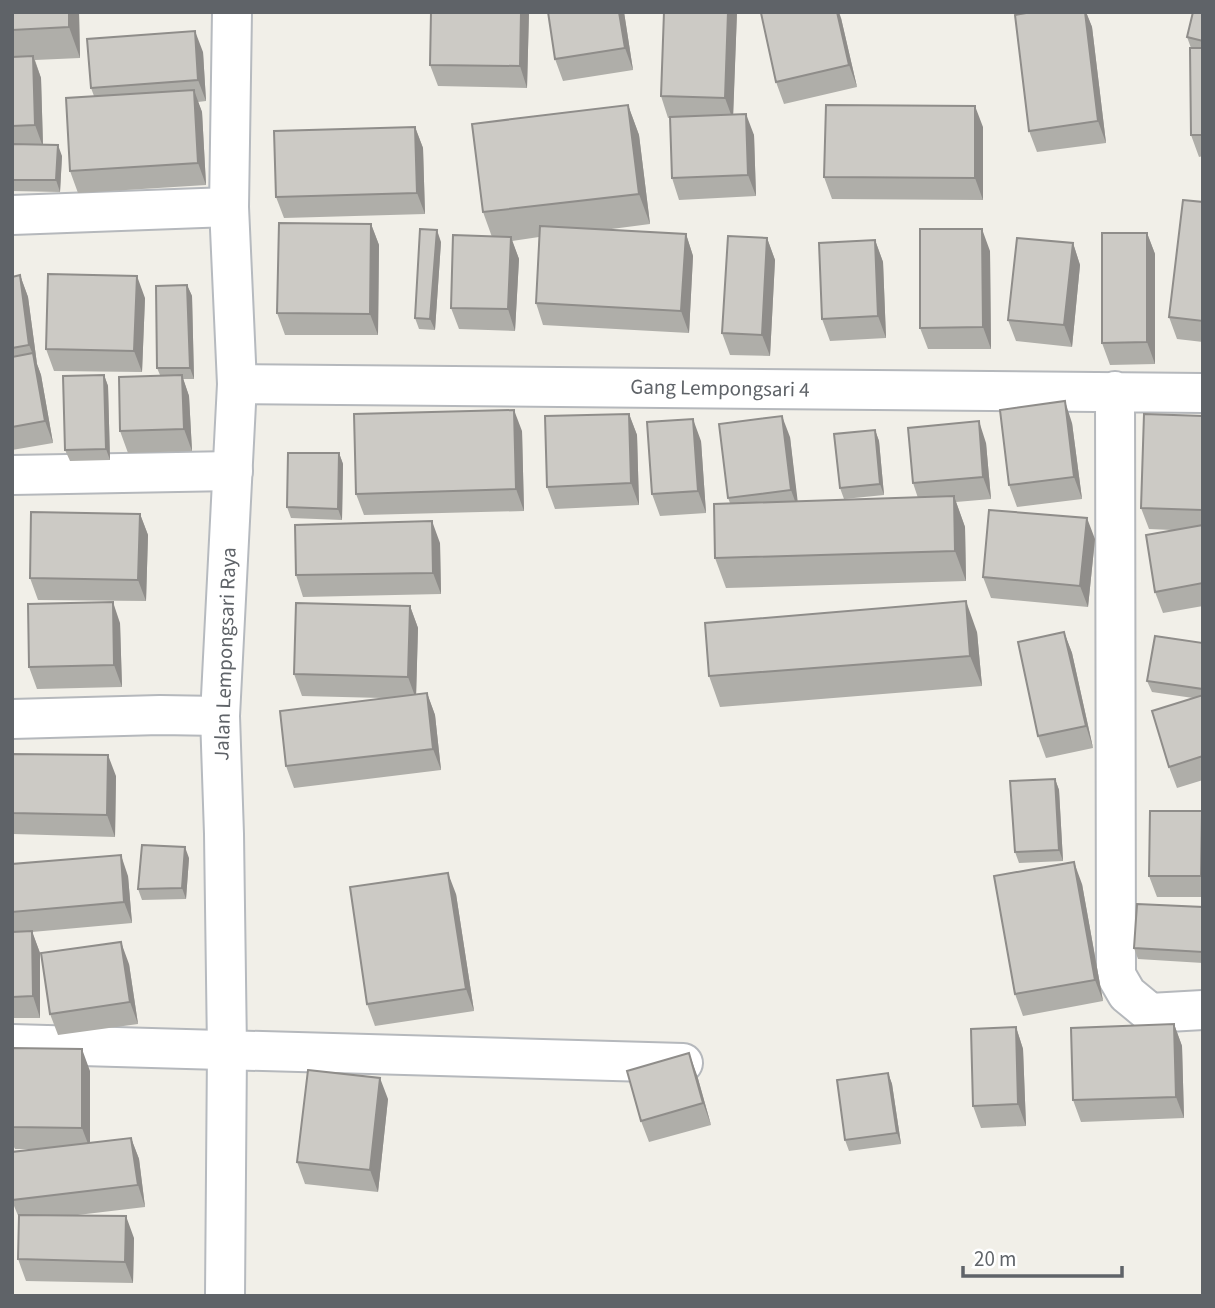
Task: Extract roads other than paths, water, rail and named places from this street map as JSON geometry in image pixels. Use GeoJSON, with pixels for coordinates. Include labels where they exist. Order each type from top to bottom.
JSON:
{"type":"FeatureCollection","features":[{"type":"Feature","properties":{"kind":"street","name":"Jalan Lempongsari Raya"},"geometry":{"type":"LineString","coordinates":[[225,1296],[226,1050],[220,716],[237,384],[229,207],[232,12]]}},
{"type":"Feature","properties":{"kind":"street"},"geometry":{"type":"LineString","coordinates":[[12,215],[229,207]]}},
{"type":"Feature","properties":{"kind":"street","name":"Gang Lempongsari 4"},"geometry":{"type":"LineString","coordinates":[[237,384],[1203,393]]}},
{"type":"Feature","properties":{"kind":"street"},"geometry":{"type":"LineString","coordinates":[[1115,391],[1115,975],[1127,994],[1150,1013],[1203,1010]]}},
{"type":"Feature","properties":{"kind":"street"},"geometry":{"type":"LineString","coordinates":[[12,475],[233,471]]}},
{"type":"Feature","properties":{"kind":"street"},"geometry":{"type":"LineString","coordinates":[[12,719],[220,716]]}},
{"type":"Feature","properties":{"kind":"street"},"geometry":{"type":"LineString","coordinates":[[12,1044],[683,1063]]}}]}
